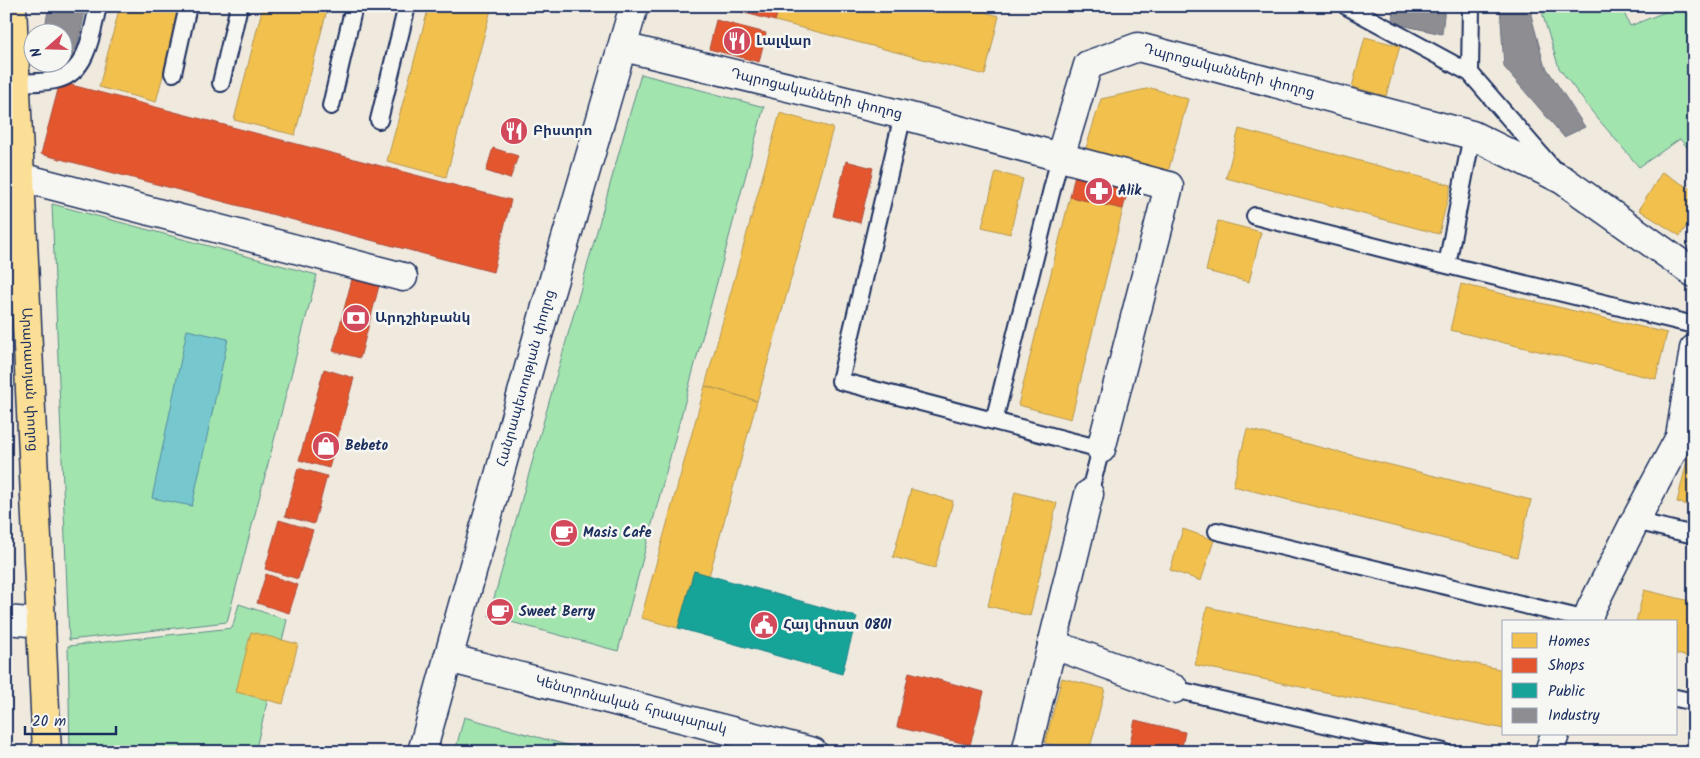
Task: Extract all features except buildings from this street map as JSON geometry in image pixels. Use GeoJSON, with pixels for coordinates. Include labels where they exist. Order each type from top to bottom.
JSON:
{"type":"FeatureCollection","features":[{"type":"Feature","properties":{"kind":"main road","name":"Արարատյան փողոց"},"geometry":{"type":"LineString","coordinates":[[12,6],[47,752]]}},
{"type":"Feature","properties":{"kind":"street","name":"Հանրապետության փողոց"},"geometry":{"type":"LineString","coordinates":[[422,752],[547,303],[634,6]]}},
{"type":"Feature","properties":{"kind":"street","name":"Դպրոցականների փողոց"},"geometry":{"type":"LineString","coordinates":[[622,47],[903,115],[1060,157],[1088,65],[1138,47],[1472,135],[1563,180],[1694,273]]}},
{"type":"Feature","properties":{"kind":"street"},"geometry":{"type":"LineString","coordinates":[[1060,157],[1169,186],[1101,449]]}},
{"type":"Feature","properties":{"kind":"street"},"geometry":{"type":"LineString","coordinates":[[20,177],[403,277]]}},
{"type":"Feature","properties":{"kind":"street"},"geometry":{"type":"LineString","coordinates":[[1587,620],[1635,521],[1687,439],[1694,349]]}},
{"type":"Feature","properties":{"kind":"street"},"geometry":{"type":"LineString","coordinates":[[1026,752],[1089,494]]}},
{"type":"Feature","properties":{"kind":"street"},"geometry":{"type":"LineString","coordinates":[[6,620],[41,623]]}},
{"type":"Feature","properties":{"kind":"street"},"geometry":{"type":"LineString","coordinates":[[1052,644],[1174,689]]}},
{"type":"Feature","properties":{"kind":"street","name":"Կենտրոնական հրապարակ"},"geometry":{"type":"LineString","coordinates":[[448,658],[813,752]]}},
{"type":"Feature","properties":{"kind":"street"},"geometry":{"type":"LineString","coordinates":[[1550,752],[1554,736]]}},
{"type":"Feature","properties":{"kind":"lane"},"geometry":{"type":"LineString","coordinates":[[16,83],[60,79],[77,68],[87,49],[98,6]]}},
{"type":"Feature","properties":{"kind":"lane"},"geometry":{"type":"LineString","coordinates":[[173,73],[188,6]]}},
{"type":"Feature","properties":{"kind":"lane"},"geometry":{"type":"LineString","coordinates":[[220,83],[239,6]]}},
{"type":"Feature","properties":{"kind":"lane"},"geometry":{"type":"LineString","coordinates":[[331,106],[354,6]]}},
{"type":"Feature","properties":{"kind":"lane"},"geometry":{"type":"LineString","coordinates":[[379,120],[407,6]]}},
{"type":"Feature","properties":{"kind":"lane"},"geometry":{"type":"LineString","coordinates":[[1346,6],[1373,14],[1470,73],[1563,180]]}},
{"type":"Feature","properties":{"kind":"lane"},"geometry":{"type":"LineString","coordinates":[[1470,73],[1471,6]]}},
{"type":"Feature","properties":{"kind":"lane"},"geometry":{"type":"LineString","coordinates":[[903,115],[840,381],[1101,449],[1089,494]]}},
{"type":"Feature","properties":{"kind":"lane"},"geometry":{"type":"LineString","coordinates":[[1447,265],[1472,135]]}},
{"type":"Feature","properties":{"kind":"lane"},"geometry":{"type":"LineString","coordinates":[[994,421],[1060,157]]}},
{"type":"Feature","properties":{"kind":"lane"},"geometry":{"type":"LineString","coordinates":[[1255,216],[1694,325]]}},
{"type":"Feature","properties":{"kind":"lane"},"geometry":{"type":"LineString","coordinates":[[1635,521],[1694,535]]}},
{"type":"Feature","properties":{"kind":"lane"},"geometry":{"type":"LineString","coordinates":[[1217,531],[1583,620]]}},
{"type":"Feature","properties":{"kind":"lane"},"geometry":{"type":"LineString","coordinates":[[1174,689],[1444,752]]}},
{"type":"Feature","properties":{"kind":"lane"},"geometry":{"type":"LineString","coordinates":[[1678,698],[1694,702]]}},
{"type":"Feature","properties":{"kind":"green space"},"geometry":{"type":"Polygon","coordinates":[[[1543,6],[1621,6],[1630,26],[1680,6],[1694,6],[1694,155],[1680,139],[1639,167],[1593,113],[1559,68],[1543,16],[1543,6]]]}},
{"type":"Feature","properties":{"kind":"green space"},"geometry":{"type":"Polygon","coordinates":[[[641,74],[764,107],[618,651],[489,616],[641,74]]]}},
{"type":"Feature","properties":{"kind":"green space"},"geometry":{"type":"Polygon","coordinates":[[[52,204],[317,275],[227,622],[69,640],[52,204]]]}},
{"type":"Feature","properties":{"kind":"green space"},"geometry":{"type":"Polygon","coordinates":[[[239,604],[287,620],[255,752],[70,752],[68,646],[232,628],[239,604]]]}},
{"type":"Feature","properties":{"kind":"green space"},"geometry":{"type":"Polygon","coordinates":[[[464,717],[592,752],[455,752],[464,717]]]}},
{"type":"Feature","properties":{"kind":"water"},"geometry":{"type":"Polygon","coordinates":[[[187,330],[228,339],[192,506],[152,498],[187,330]]]}},
{"type":"Feature","properties":{"kind":"place","name":"Լալվար"},"geometry":{"type":"Point","coordinates":[737,41]}},
{"type":"Feature","properties":{"kind":"place","name":"Բիստրո"},"geometry":{"type":"Point","coordinates":[514,131]}},
{"type":"Feature","properties":{"kind":"place","name":"Alik"},"geometry":{"type":"Point","coordinates":[1099,191]}},
{"type":"Feature","properties":{"kind":"place","name":"Արդշինբանկ"},"geometry":{"type":"Point","coordinates":[356,318]}},
{"type":"Feature","properties":{"kind":"place","name":"Bebeto"},"geometry":{"type":"Point","coordinates":[326,446]}},
{"type":"Feature","properties":{"kind":"place","name":"Masis Cafe"},"geometry":{"type":"Point","coordinates":[564,533]}},
{"type":"Feature","properties":{"kind":"place","name":"Sweet Berry"},"geometry":{"type":"Point","coordinates":[500,612]}},
{"type":"Feature","properties":{"kind":"place","name":"Հայ փոստ 0801"},"geometry":{"type":"Point","coordinates":[764,625]}}]}
